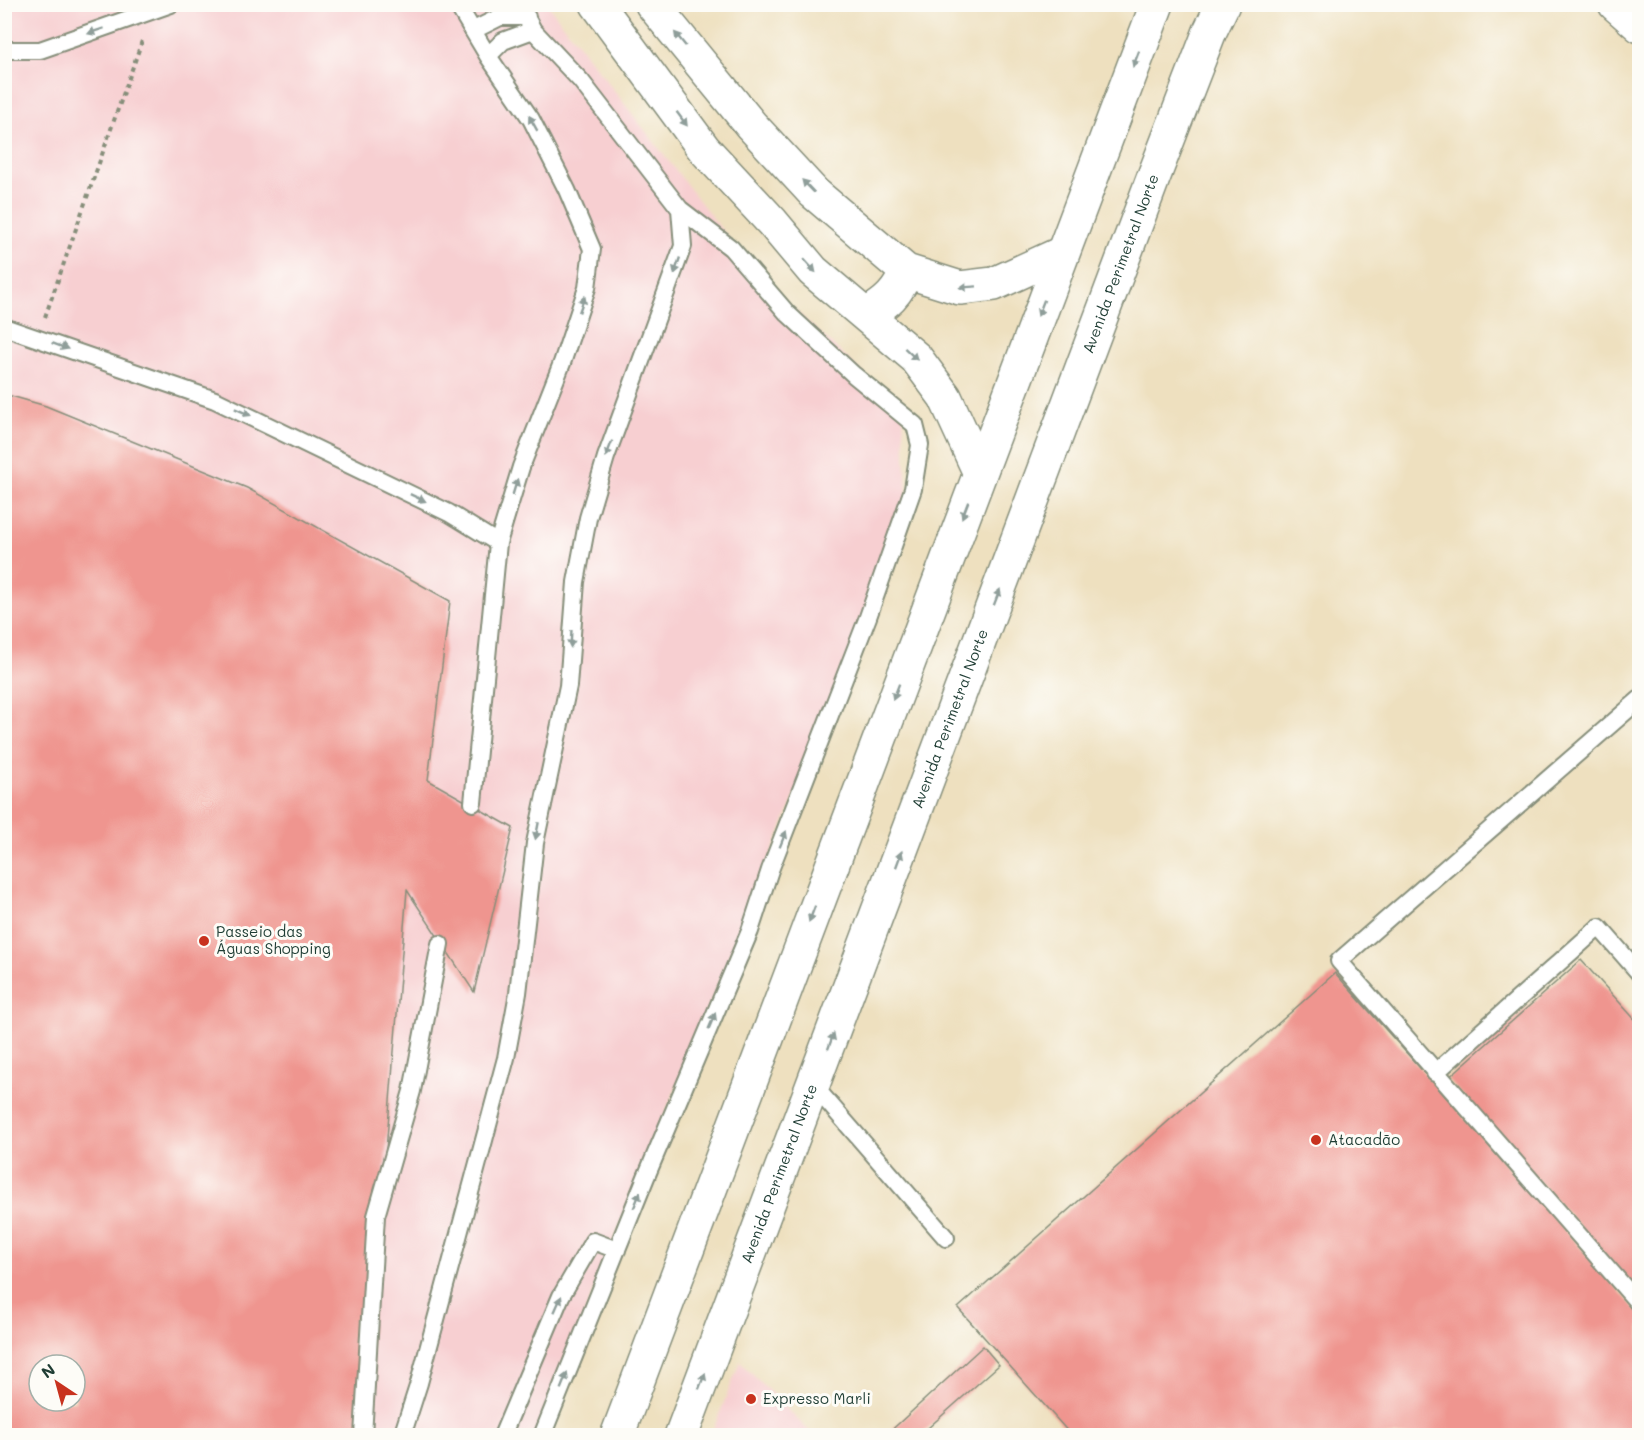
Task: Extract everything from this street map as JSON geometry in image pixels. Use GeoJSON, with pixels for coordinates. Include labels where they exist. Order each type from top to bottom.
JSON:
{"type":"FeatureCollection","features":[{"type":"Feature","properties":{"kind":"main road"},"geometry":{"type":"LineString","coordinates":[[597,4],[704,149],[772,222],[813,271],[916,358],[945,397],[979,471]]}},
{"type":"Feature","properties":{"kind":"main road"},"geometry":{"type":"LineString","coordinates":[[652,4],[751,125],[814,193],[906,271],[960,288],[994,284],[1062,254]]}},
{"type":"Feature","properties":{"kind":"main road"},"geometry":{"type":"LineString","coordinates":[[617,1436],[1157,4]]}},
{"type":"Feature","properties":{"kind":"main road"},"geometry":{"type":"LineString","coordinates":[[1217,18],[1234,4]]}},
{"type":"Feature","properties":{"kind":"main road"},"geometry":{"type":"LineString","coordinates":[[1615,4],[1640,26]]}},
{"type":"Feature","properties":{"kind":"main road","name":"Avenida Perimetral Norte"},"geometry":{"type":"LineString","coordinates":[[681,1436],[1217,18]]}},
{"type":"Feature","properties":{"kind":"main road"},"geometry":{"type":"LineString","coordinates":[[867,315],[890,299],[901,287],[906,271]]}},
{"type":"Feature","properties":{"kind":"lane"},"geometry":{"type":"LineString","coordinates":[[4,50],[40,50],[171,4]]}},
{"type":"Feature","properties":{"kind":"lane"},"geometry":{"type":"LineString","coordinates":[[458,4],[488,56],[531,119],[567,190],[592,249],[587,288],[521,467],[498,543],[473,803]]}},
{"type":"Feature","properties":{"kind":"lane"},"geometry":{"type":"LineString","coordinates":[[474,30],[500,17],[526,17],[581,81],[680,209],[730,248],[787,313],[854,375],[915,425],[920,445],[913,489],[868,617],[770,870],[750,931],[542,1436]]}},
{"type":"Feature","properties":{"kind":"lane"},"geometry":{"type":"LineString","coordinates":[[488,56],[526,17]]}},
{"type":"Feature","properties":{"kind":"lane"},"geometry":{"type":"LineString","coordinates":[[402,1436],[419,1383],[506,1058],[518,993],[535,843],[568,686],[576,582],[588,518],[637,367],[683,246],[680,209]]}},
{"type":"Feature","properties":{"kind":"lane"},"geometry":{"type":"LineString","coordinates":[[4,327],[215,399],[449,513],[498,543]]}},
{"type":"Feature","properties":{"kind":"lane"},"geometry":{"type":"LineString","coordinates":[[1640,699],[1339,962],[1640,1305]]}},
{"type":"Feature","properties":{"kind":"lane"},"geometry":{"type":"LineString","coordinates":[[1436,1073],[1599,927],[1640,974]]}},
{"type":"Feature","properties":{"kind":"lane"},"geometry":{"type":"LineString","coordinates":[[363,1436],[376,1216],[412,1091],[440,944]]}},
{"type":"Feature","properties":{"kind":"lane"},"geometry":{"type":"LineString","coordinates":[[814,1086],[946,1238]]}},
{"type":"Feature","properties":{"kind":"lane"},"geometry":{"type":"LineString","coordinates":[[502,1436],[561,1296],[593,1240],[617,1250]]}},
{"type":"Feature","properties":{"kind":"path"},"geometry":{"type":"LineString","coordinates":[[38,337],[152,12]]}},
{"type":"Feature","properties":{"kind":"shaded area"},"geometry":{"type":"Polygon","coordinates":[[[5,5],[548,5],[756,274],[903,410],[908,519],[598,1278],[541,1435],[5,1436],[5,5]]]}},
{"type":"Feature","properties":{"kind":"shaded area","name":"Expresso Marli"},"geometry":{"type":"Polygon","coordinates":[[[740,1362],[813,1435],[711,1435],[740,1362]]]}},
{"type":"Feature","properties":{"kind":"building","name":"Passeio das Águas Shopping"},"geometry":{"type":"Polygon","coordinates":[[[4,394],[46,406],[247,488],[450,601],[428,780],[513,828],[474,992],[407,890],[363,1436],[4,1436],[4,394]]]}},
{"type":"Feature","properties":{"kind":"building"},"geometry":{"type":"Polygon","coordinates":[[[1581,960],[1640,1025],[1640,1294],[1447,1079],[1581,960]]]}},
{"type":"Feature","properties":{"kind":"building","name":"Atacadão"},"geometry":{"type":"Polygon","coordinates":[[[1335,973],[1640,1314],[1640,1436],[1072,1436],[958,1308],[1335,973]]]}},
{"type":"Feature","properties":{"kind":"building"},"geometry":{"type":"Polygon","coordinates":[[[983,1346],[999,1365],[919,1436],[885,1436],[983,1346]]]}},
{"type":"Feature","properties":{"kind":"place","name":"Passeio das Águas Shopping"},"geometry":{"type":"Point","coordinates":[204,941]}},
{"type":"Feature","properties":{"kind":"place","name":"Atacadão"},"geometry":{"type":"Point","coordinates":[1316,1140]}},
{"type":"Feature","properties":{"kind":"place","name":"Expresso Marli"},"geometry":{"type":"Point","coordinates":[751,1399]}}]}
